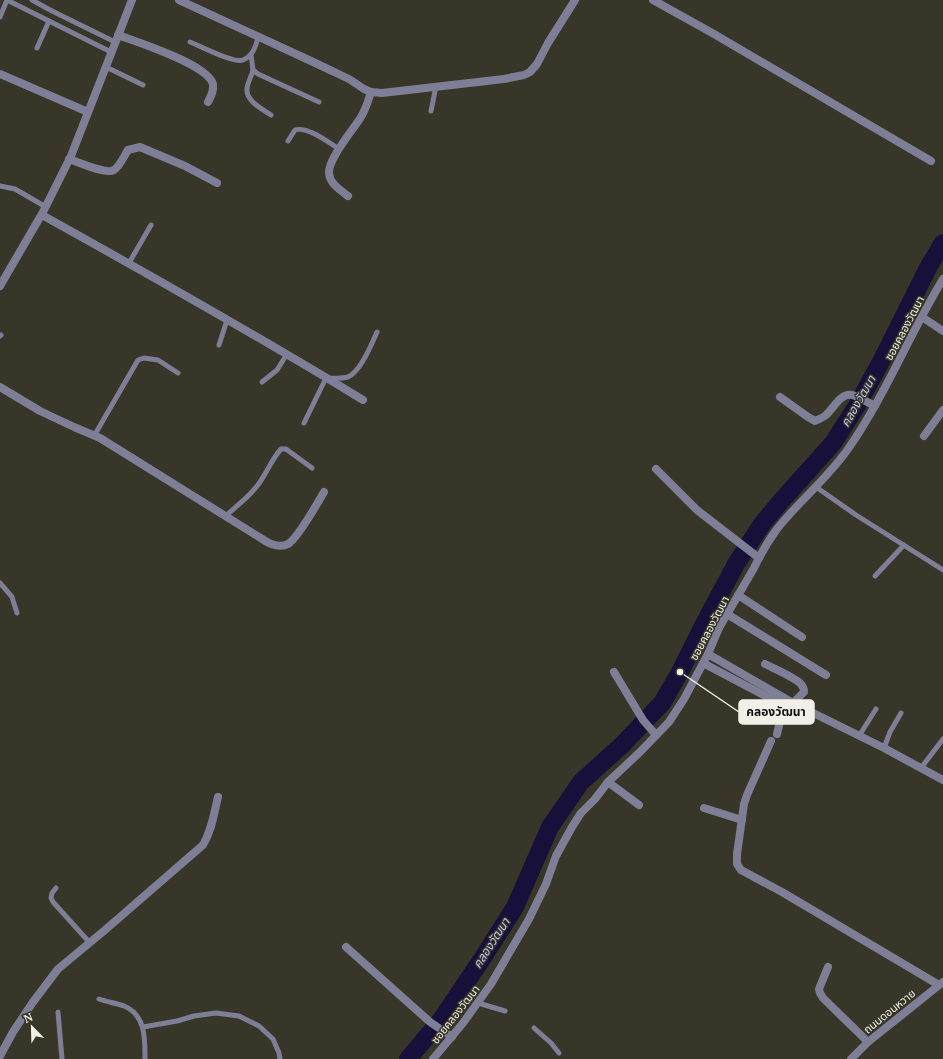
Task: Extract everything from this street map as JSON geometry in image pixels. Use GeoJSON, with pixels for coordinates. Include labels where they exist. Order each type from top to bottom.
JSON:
{"type":"FeatureCollection","features":[{"type":"Feature","properties":{"kind":"street"},"geometry":{"type":"LineString","coordinates":[[0,286],[42,215],[69,159],[132,0]]}},
{"type":"Feature","properties":{"kind":"street"},"geometry":{"type":"LineString","coordinates":[[179,0],[337,73],[364,89],[371,92],[382,93],[524,75],[530,72],[536,64],[575,0]]}},
{"type":"Feature","properties":{"kind":"street"},"geometry":{"type":"LineString","coordinates":[[653,0],[931,161]]}},
{"type":"Feature","properties":{"kind":"street"},"geometry":{"type":"LineString","coordinates":[[117,39],[155,48],[194,67],[207,76],[212,83],[213,92],[208,102]]}},
{"type":"Feature","properties":{"kind":"street"},"geometry":{"type":"LineString","coordinates":[[0,74],[88,112]]}},
{"type":"Feature","properties":{"kind":"street"},"geometry":{"type":"LineString","coordinates":[[348,196],[333,185],[329,172],[330,164],[339,148],[362,116],[371,92]]}},
{"type":"Feature","properties":{"kind":"street"},"geometry":{"type":"LineString","coordinates":[[69,159],[103,172],[110,172],[115,169],[128,150],[140,147],[185,166],[217,183]]}},
{"type":"Feature","properties":{"kind":"street"},"geometry":{"type":"LineString","coordinates":[[42,215],[287,354],[363,400]]}},
{"type":"Feature","properties":{"kind":"street","name":"ซอยคลองวัฒนา"},"geometry":{"type":"LineString","coordinates":[[433,1059],[452,1037],[491,984],[529,919],[546,884],[556,856],[572,827],[608,782],[640,752],[654,733],[669,722],[684,699],[727,614],[754,568],[758,558],[777,529],[824,479],[848,450],[875,406],[943,280]]}},
{"type":"Feature","properties":{"kind":"street"},"geometry":{"type":"LineString","coordinates":[[922,317],[943,331]]}},
{"type":"Feature","properties":{"kind":"street"},"geometry":{"type":"LineString","coordinates":[[0,387],[40,411],[100,438],[266,542],[275,546],[287,544],[295,536],[324,492]]}},
{"type":"Feature","properties":{"kind":"street"},"geometry":{"type":"LineString","coordinates":[[780,397],[808,417],[815,420],[826,415],[844,396],[854,395],[875,406]]}},
{"type":"Feature","properties":{"kind":"street"},"geometry":{"type":"LineString","coordinates":[[924,436],[943,410]]}},
{"type":"Feature","properties":{"kind":"street"},"geometry":{"type":"LineString","coordinates":[[656,469],[697,510],[758,558]]}},
{"type":"Feature","properties":{"kind":"street"},"geometry":{"type":"LineString","coordinates":[[738,595],[802,637]]}},
{"type":"Feature","properties":{"kind":"street"},"geometry":{"type":"LineString","coordinates":[[727,614],[826,675]]}},
{"type":"Feature","properties":{"kind":"street"},"geometry":{"type":"LineString","coordinates":[[708,654],[793,702],[921,768],[942,777]]}},
{"type":"Feature","properties":{"kind":"street"},"geometry":{"type":"LineString","coordinates":[[703,663],[775,701],[781,708],[782,713],[777,734]]}},
{"type":"Feature","properties":{"kind":"street"},"geometry":{"type":"LineString","coordinates":[[765,664],[796,680],[804,688],[804,692],[793,702]]}},
{"type":"Feature","properties":{"kind":"street"},"geometry":{"type":"LineString","coordinates":[[614,672],[643,720],[654,733]]}},
{"type":"Feature","properties":{"kind":"street"},"geometry":{"type":"LineString","coordinates":[[771,741],[744,804],[737,854],[737,864],[741,870],[941,983]]}},
{"type":"Feature","properties":{"kind":"street"},"geometry":{"type":"LineString","coordinates":[[608,782],[639,805]]}},
{"type":"Feature","properties":{"kind":"street"},"geometry":{"type":"LineString","coordinates":[[0,1056],[3,1044],[58,969],[203,845],[211,827],[218,797]]}},
{"type":"Feature","properties":{"kind":"street"},"geometry":{"type":"LineString","coordinates":[[704,808],[742,820]]}},
{"type":"Feature","properties":{"kind":"street"},"geometry":{"type":"LineString","coordinates":[[346,947],[430,1022],[452,1037]]}},
{"type":"Feature","properties":{"kind":"street"},"geometry":{"type":"LineString","coordinates":[[828,967],[819,990],[820,993],[823,998],[868,1042]]}},
{"type":"Feature","properties":{"kind":"street","name":"ถนนดอนหวาย"},"geometry":{"type":"LineString","coordinates":[[851,1059],[868,1042],[941,983]]}},
{"type":"Feature","properties":{"kind":"lane"},"geometry":{"type":"LineString","coordinates":[[0,16],[7,0],[111,52]]}},
{"type":"Feature","properties":{"kind":"lane"},"geometry":{"type":"LineString","coordinates":[[32,0],[52,11],[117,39]]}},
{"type":"Feature","properties":{"kind":"lane"},"geometry":{"type":"LineString","coordinates":[[37,48],[49,21]]}},
{"type":"Feature","properties":{"kind":"lane"},"geometry":{"type":"LineString","coordinates":[[190,42],[234,60],[243,60],[250,55],[256,45],[258,37]]}},
{"type":"Feature","properties":{"kind":"lane"},"geometry":{"type":"LineString","coordinates":[[250,55],[253,70],[247,89],[249,97],[253,102],[271,115]]}},
{"type":"Feature","properties":{"kind":"lane"},"geometry":{"type":"LineString","coordinates":[[106,67],[143,85]]}},
{"type":"Feature","properties":{"kind":"lane"},"geometry":{"type":"LineString","coordinates":[[253,70],[258,74],[319,102]]}},
{"type":"Feature","properties":{"kind":"lane"},"geometry":{"type":"LineString","coordinates":[[431,111],[436,86]]}},
{"type":"Feature","properties":{"kind":"lane"},"geometry":{"type":"LineString","coordinates":[[288,141],[295,130],[299,129],[308,131],[339,148]]}},
{"type":"Feature","properties":{"kind":"lane"},"geometry":{"type":"LineString","coordinates":[[0,186],[15,189],[46,207]]}},
{"type":"Feature","properties":{"kind":"lane"},"geometry":{"type":"LineString","coordinates":[[129,263],[151,226]]}},
{"type":"Feature","properties":{"kind":"lane"},"geometry":{"type":"LineString","coordinates":[[219,345],[227,320]]}},
{"type":"Feature","properties":{"kind":"lane"},"geometry":{"type":"LineString","coordinates":[[304,424],[326,378],[341,378],[349,376],[356,371],[367,354],[377,332]]}},
{"type":"Feature","properties":{"kind":"lane"},"geometry":{"type":"LineString","coordinates":[[262,382],[277,370],[287,354]]}},
{"type":"Feature","properties":{"kind":"lane"},"geometry":{"type":"LineString","coordinates":[[94,436],[138,360],[144,358],[158,360],[178,373]]}},
{"type":"Feature","properties":{"kind":"lane"},"geometry":{"type":"LineString","coordinates":[[226,516],[249,496],[258,485],[281,449],[286,449],[312,468]]}},
{"type":"Feature","properties":{"kind":"lane"},"geometry":{"type":"LineString","coordinates":[[816,487],[856,515],[943,570]]}},
{"type":"Feature","properties":{"kind":"lane"},"geometry":{"type":"LineString","coordinates":[[875,576],[904,545]]}},
{"type":"Feature","properties":{"kind":"lane"},"geometry":{"type":"LineString","coordinates":[[0,583],[12,597],[17,613]]}},
{"type":"Feature","properties":{"kind":"lane"},"geometry":{"type":"LineString","coordinates":[[859,736],[876,709]]}},
{"type":"Feature","properties":{"kind":"lane"},"geometry":{"type":"LineString","coordinates":[[884,748],[890,732],[901,713]]}},
{"type":"Feature","properties":{"kind":"lane"},"geometry":{"type":"LineString","coordinates":[[921,768],[943,739]]}},
{"type":"Feature","properties":{"kind":"lane"},"geometry":{"type":"LineString","coordinates":[[56,888],[52,893],[51,898],[90,943]]}},
{"type":"Feature","properties":{"kind":"lane"},"geometry":{"type":"LineString","coordinates":[[99,999],[124,1006],[133,1012],[139,1019],[143,1027],[145,1037],[145,1059]]}},
{"type":"Feature","properties":{"kind":"lane"},"geometry":{"type":"LineString","coordinates":[[478,1003],[505,1012]]}},
{"type":"Feature","properties":{"kind":"lane"},"geometry":{"type":"LineString","coordinates":[[58,1012],[62,1059]]}},
{"type":"Feature","properties":{"kind":"lane"},"geometry":{"type":"LineString","coordinates":[[143,1027],[216,1013],[239,1016],[259,1026],[272,1039],[279,1053],[280,1059]]}},
{"type":"Feature","properties":{"kind":"lane"},"geometry":{"type":"LineString","coordinates":[[534,1028],[559,1053]]}},
{"type":"Feature","properties":{"kind":"waterway","name":"คลองวัฒนา"},"geometry":{"type":"LineString","coordinates":[[408,1059],[441,1020],[515,907],[550,827],[581,782],[622,745],[662,703],[680,672],[736,564],[762,524],[833,443],[858,404],[929,266],[943,243]]}},
{"type":"Feature","properties":{"kind":"place","name":"คลองวัฒนา"},"geometry":{"type":"Point","coordinates":[680,672]}}]}
